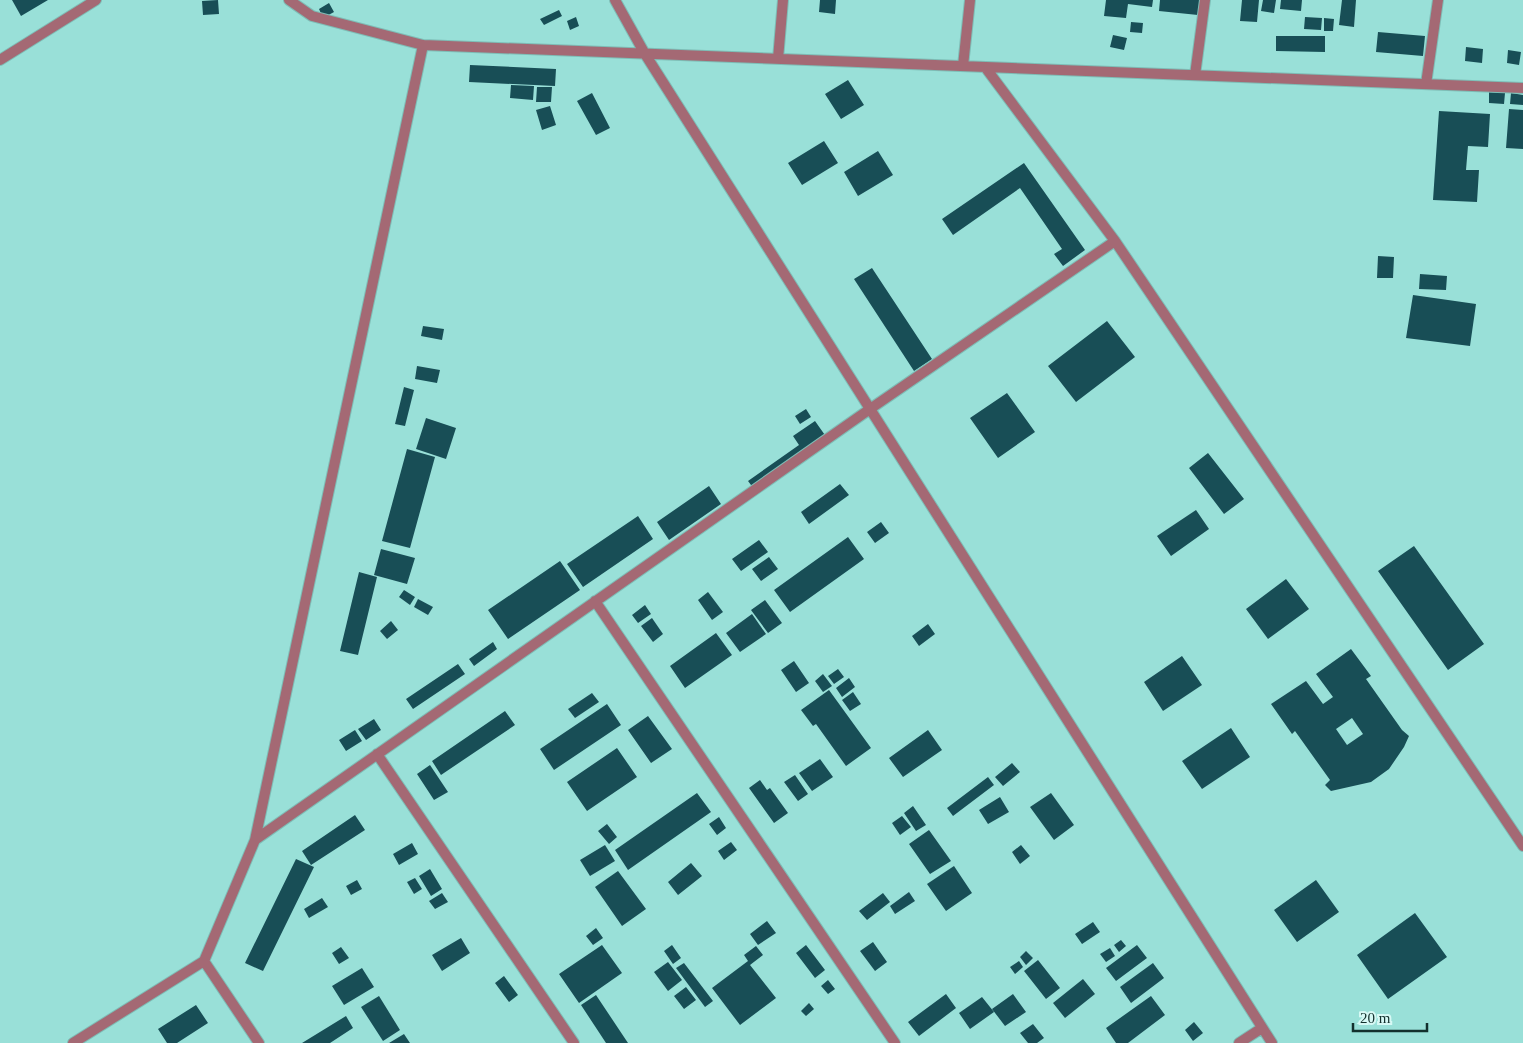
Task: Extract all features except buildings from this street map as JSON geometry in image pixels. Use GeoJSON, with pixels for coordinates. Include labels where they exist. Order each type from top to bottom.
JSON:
{"type":"FeatureCollection","features":[{"type":"Feature","properties":{"kind":"street"},"geometry":{"type":"LineString","coordinates":[[0,60],[96,0]]}},
{"type":"Feature","properties":{"kind":"street"},"geometry":{"type":"LineString","coordinates":[[290,0],[312,16],[423,45],[1523,88]]}},
{"type":"Feature","properties":{"kind":"street"},"geometry":{"type":"LineString","coordinates":[[614,0],[645,54],[1272,1043]]}},
{"type":"Feature","properties":{"kind":"street"},"geometry":{"type":"LineString","coordinates":[[778,59],[783,0]]}},
{"type":"Feature","properties":{"kind":"street"},"geometry":{"type":"LineString","coordinates":[[963,66],[970,0]]}},
{"type":"Feature","properties":{"kind":"street"},"geometry":{"type":"LineString","coordinates":[[1195,75],[1205,0]]}},
{"type":"Feature","properties":{"kind":"street"},"geometry":{"type":"LineString","coordinates":[[1426,84],[1438,0]]}},
{"type":"Feature","properties":{"kind":"street"},"geometry":{"type":"LineString","coordinates":[[73,1043],[204,961],[255,840],[423,45]]}},
{"type":"Feature","properties":{"kind":"street"},"geometry":{"type":"LineString","coordinates":[[985,67],[1115,241],[1523,846]]}},
{"type":"Feature","properties":{"kind":"street"},"geometry":{"type":"LineString","coordinates":[[255,840],[870,408],[1115,241]]}},
{"type":"Feature","properties":{"kind":"street"},"geometry":{"type":"LineString","coordinates":[[595,601],[895,1043]]}},
{"type":"Feature","properties":{"kind":"street"},"geometry":{"type":"LineString","coordinates":[[378,754],[574,1043]]}},
{"type":"Feature","properties":{"kind":"street"},"geometry":{"type":"LineString","coordinates":[[204,961],[259,1043]]}},
{"type":"Feature","properties":{"kind":"street"},"geometry":{"type":"LineString","coordinates":[[1240,1043],[1262,1028]]}}]}
